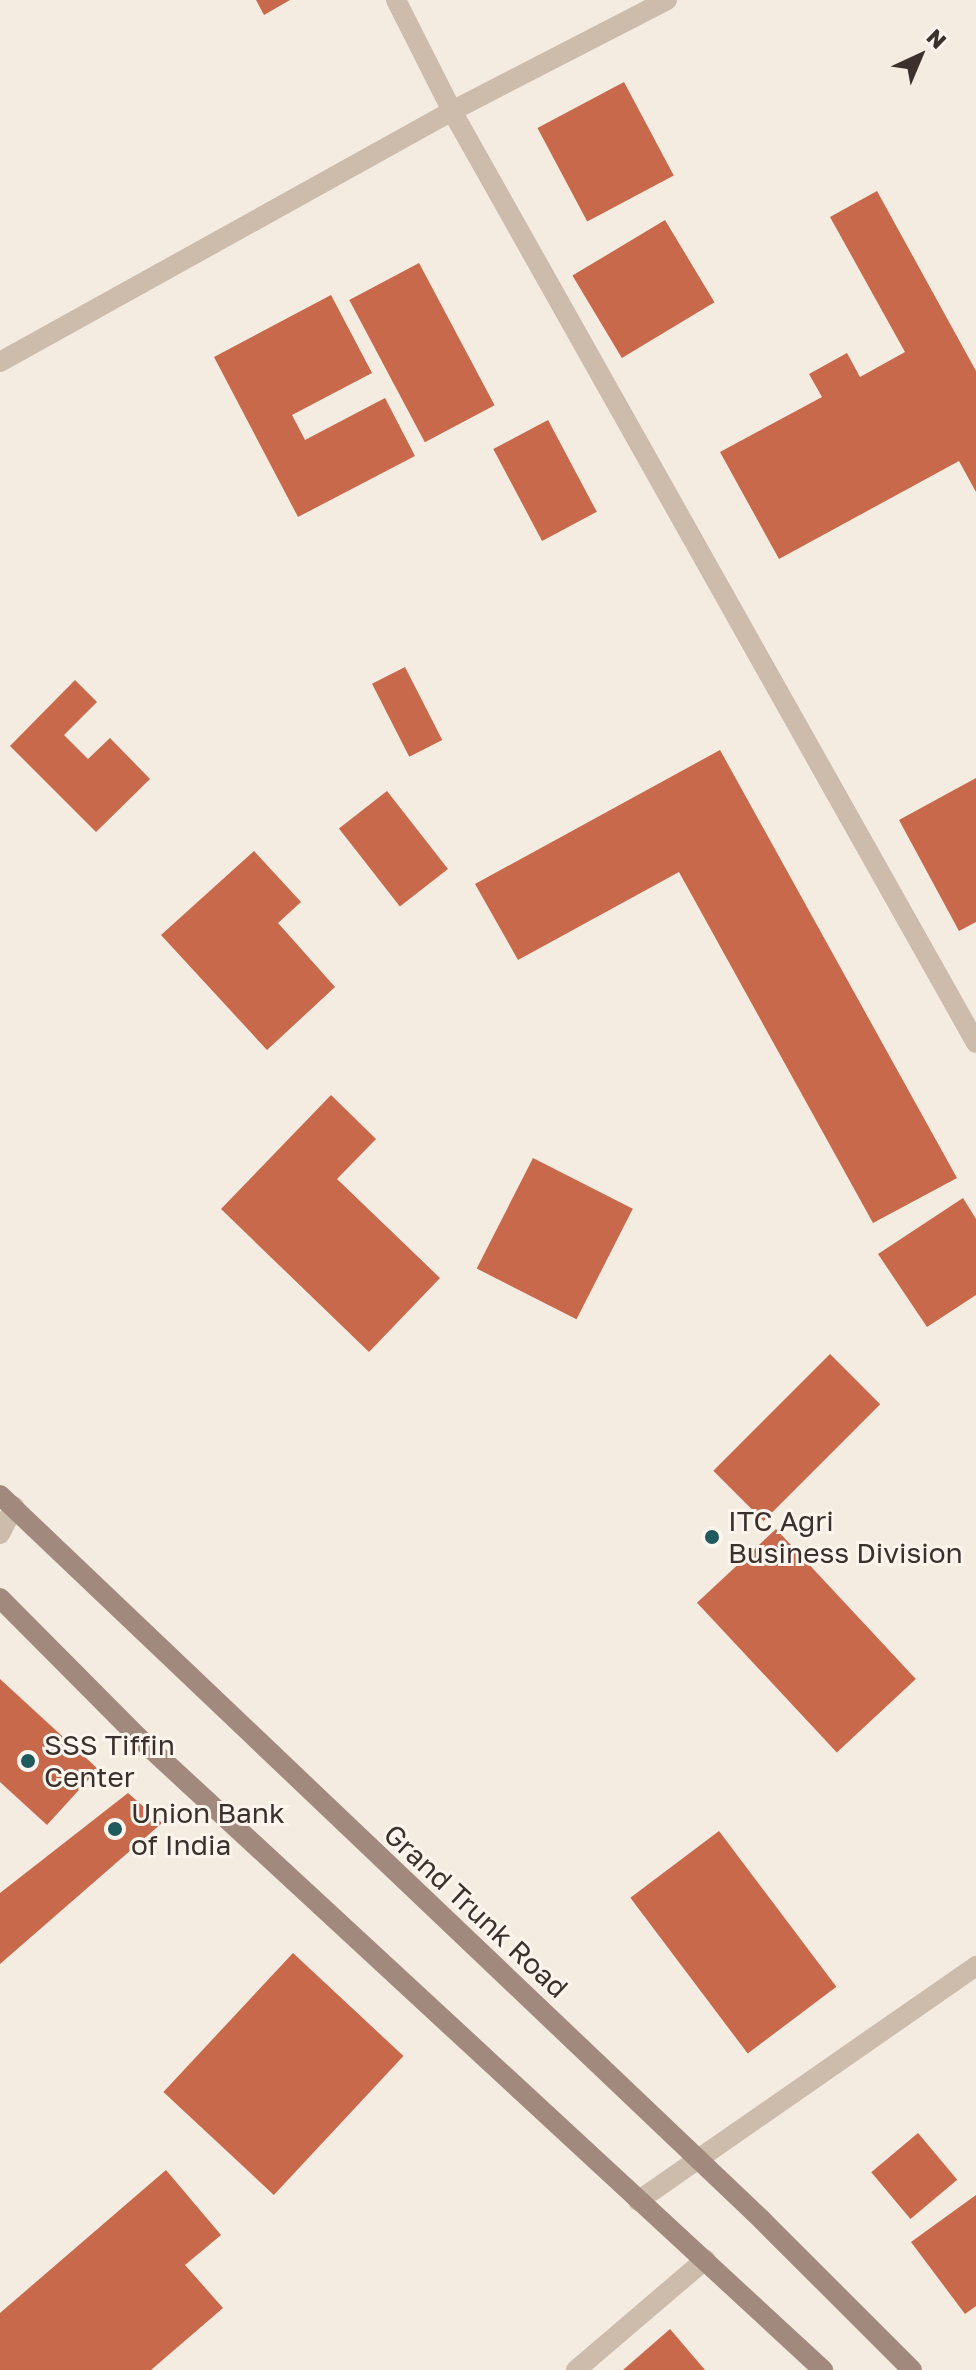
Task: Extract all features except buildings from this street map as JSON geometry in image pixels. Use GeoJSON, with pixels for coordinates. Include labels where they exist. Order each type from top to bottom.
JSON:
{"type":"FeatureCollection","features":[{"type":"Feature","properties":{"kind":"main road","name":"Grand Trunk Road"},"geometry":{"type":"LineString","coordinates":[[7,1500],[697,2158],[912,2370]]}},
{"type":"Feature","properties":{"kind":"main road"},"geometry":{"type":"LineString","coordinates":[[0,1598],[138,1737],[823,2370]]}},
{"type":"Feature","properties":{"kind":"street"},"geometry":{"type":"LineString","coordinates":[[396,0],[452,111],[976,1043]]}},
{"type":"Feature","properties":{"kind":"street"},"geometry":{"type":"LineString","coordinates":[[0,362],[452,111],[667,0]]}},
{"type":"Feature","properties":{"kind":"street"},"geometry":{"type":"LineString","coordinates":[[0,1534],[7,1500]]}},
{"type":"Feature","properties":{"kind":"street"},"geometry":{"type":"LineString","coordinates":[[638,2201],[976,1966]]}},
{"type":"Feature","properties":{"kind":"street"},"geometry":{"type":"LineString","coordinates":[[576,2370],[705,2260]]}},
{"type":"Feature","properties":{"kind":"place","name":"ITC Agri Business Division"},"geometry":{"type":"Point","coordinates":[712,1537]}},
{"type":"Feature","properties":{"kind":"place","name":"SSS Tiffin Center"},"geometry":{"type":"Point","coordinates":[28,1761]}},
{"type":"Feature","properties":{"kind":"place","name":"Union Bank of India"},"geometry":{"type":"Point","coordinates":[115,1829]}}]}
